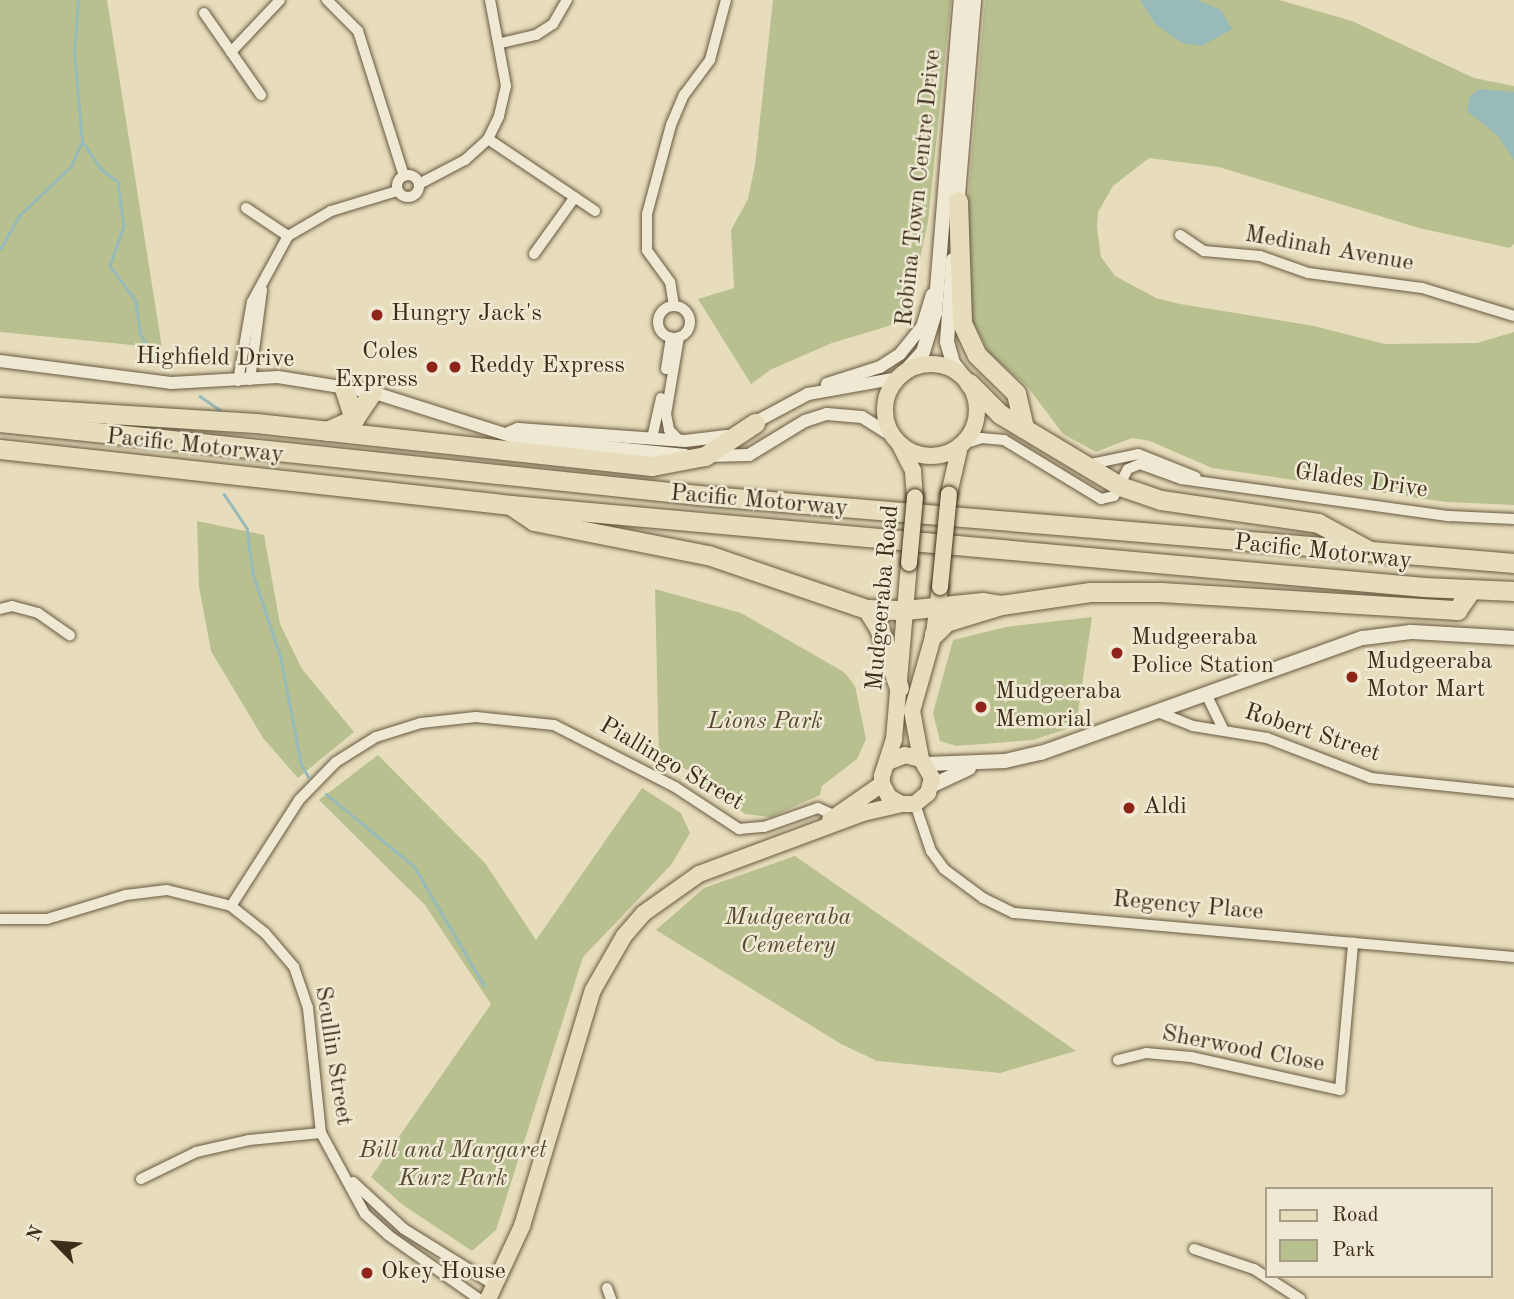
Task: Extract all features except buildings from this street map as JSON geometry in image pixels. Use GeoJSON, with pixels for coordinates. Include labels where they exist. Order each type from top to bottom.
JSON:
{"type":"FeatureCollection","features":[{"type":"Feature","properties":{"kind":"highway"},"geometry":{"type":"LineString","coordinates":[[958,201],[962,323],[977,355],[1017,395],[1024,427]]}},
{"type":"Feature","properties":{"kind":"highway"},"geometry":{"type":"LineString","coordinates":[[966,380],[997,412],[1120,485],[1161,500],[1318,523],[1375,554]]}},
{"type":"Feature","properties":{"kind":"highway"},"geometry":{"type":"LineString","coordinates":[[344,387],[354,419]]}},
{"type":"Feature","properties":{"kind":"highway"},"geometry":{"type":"LineString","coordinates":[[326,432],[354,419],[372,392]]}},
{"type":"Feature","properties":{"kind":"highway"},"geometry":{"type":"LineString","coordinates":[[0,407],[326,432],[628,465],[672,465],[705,456],[755,423]]}},
{"type":"Feature","properties":{"kind":"highway","name":"Pacific Motorway"},"geometry":{"type":"LineString","coordinates":[[0,422],[684,494],[1375,554],[1514,563]]}},
{"type":"Feature","properties":{"kind":"highway","name":"Pacific Motorway"},"geometry":{"type":"LineString","coordinates":[[0,449],[511,505],[1514,592]]}},
{"type":"Feature","properties":{"kind":"highway"},"geometry":{"type":"LineString","coordinates":[[511,505],[534,521],[708,555],[867,609],[905,610],[940,596],[1001,605]]}},
{"type":"Feature","properties":{"kind":"highway"},"geometry":{"type":"LineString","coordinates":[[934,634],[946,622],[1001,605],[1090,592],[1137,591],[1457,610],[1471,590]]}},
{"type":"Feature","properties":{"kind":"highway"},"geometry":{"type":"LineString","coordinates":[[867,609],[879,628],[899,688]]}},
{"type":"Feature","properties":{"kind":"main road","name":"Robina Town Centre Drive"},"geometry":{"type":"LineString","coordinates":[[901,375],[918,360],[928,340],[939,270],[961,0]]}},
{"type":"Feature","properties":{"kind":"main road","name":"Robina Town Centre Drive"},"geometry":{"type":"LineString","coordinates":[[966,380],[947,342],[974,0]]}},
{"type":"Feature","properties":{"kind":"main road"},"geometry":{"type":"LineString","coordinates":[[936,364],[966,380],[976,400],[977,416],[961,445],[929,456],[909,451],[896,440],[885,412],[888,392],[901,375],[936,364]]}},
{"type":"Feature","properties":{"kind":"main road","name":"Mudgeeraba Road"},"geometry":{"type":"LineString","coordinates":[[888,762],[899,688],[915,497],[911,466],[896,440]]}},
{"type":"Feature","properties":{"kind":"main road","name":"Mudgeeraba Road"},"geometry":{"type":"LineString","coordinates":[[924,761],[912,711],[934,634],[949,494],[961,445]]}},
{"type":"Feature","properties":{"kind":"main road"},"geometry":{"type":"LineString","coordinates":[[492,1292],[522,1226],[588,1003],[606,962],[643,913],[699,874],[820,828],[908,804],[952,773],[1041,753],[1363,638],[1411,632],[1514,638]]}},
{"type":"Feature","properties":{"kind":"main road"},"geometry":{"type":"LineString","coordinates":[[820,828],[882,784],[888,762],[905,755],[924,761],[990,763]]}},
{"type":"Feature","properties":{"kind":"main road"},"geometry":{"type":"LineString","coordinates":[[924,761],[931,786]]}},
{"type":"Feature","properties":{"kind":"main road"},"geometry":{"type":"LineString","coordinates":[[882,784],[889,797],[908,804]]}},
{"type":"Feature","properties":{"kind":"street"},"geometry":{"type":"LineString","coordinates":[[231,52],[279,0]]}},
{"type":"Feature","properties":{"kind":"street"},"geometry":{"type":"LineString","coordinates":[[327,0],[358,31],[404,176]]}},
{"type":"Feature","properties":{"kind":"street"},"geometry":{"type":"LineString","coordinates":[[244,380],[264,279],[288,236],[331,211],[397,191],[412,197],[419,184],[443,174],[488,139],[506,86],[490,0]]}},
{"type":"Feature","properties":{"kind":"street"},"geometry":{"type":"LineString","coordinates":[[500,43],[536,35],[553,24],[567,0]]}},
{"type":"Feature","properties":{"kind":"street"},"geometry":{"type":"LineString","coordinates":[[674,306],[670,282],[647,250],[648,206],[671,125],[684,96],[710,60],[726,0]]}},
{"type":"Feature","properties":{"kind":"street"},"geometry":{"type":"LineString","coordinates":[[204,13],[261,94]]}},
{"type":"Feature","properties":{"kind":"street"},"geometry":{"type":"LineString","coordinates":[[488,139],[594,211]]}},
{"type":"Feature","properties":{"kind":"street"},"geometry":{"type":"LineString","coordinates":[[397,191],[398,180],[404,176],[413,177],[419,184]]}},
{"type":"Feature","properties":{"kind":"street"},"geometry":{"type":"LineString","coordinates":[[534,254],[575,197]]}},
{"type":"Feature","properties":{"kind":"street"},"geometry":{"type":"LineString","coordinates":[[246,208],[288,236]]}},
{"type":"Feature","properties":{"kind":"street","name":"Medinah Avenue"},"geometry":{"type":"LineString","coordinates":[[1180,235],[1205,251],[1260,256],[1308,273],[1422,288],[1514,316]]}},
{"type":"Feature","properties":{"kind":"street"},"geometry":{"type":"LineString","coordinates":[[808,394],[885,365],[904,351],[922,327],[939,270]]}},
{"type":"Feature","properties":{"kind":"street"},"geometry":{"type":"LineString","coordinates":[[674,306],[685,310],[690,320],[687,331],[675,337]]}},
{"type":"Feature","properties":{"kind":"street"},"geometry":{"type":"LineString","coordinates":[[674,306],[659,318],[660,329],[675,337]]}},
{"type":"Feature","properties":{"kind":"street"},"geometry":{"type":"LineString","coordinates":[[665,453],[652,438],[675,337]]}},
{"type":"Feature","properties":{"kind":"street"},"geometry":{"type":"LineString","coordinates":[[675,337],[666,414],[669,428],[680,441]]}},
{"type":"Feature","properties":{"kind":"street","name":"Highfield Drive"},"geometry":{"type":"LineString","coordinates":[[0,361],[171,383],[278,377],[372,392],[517,438],[665,453],[705,456],[749,454],[805,421],[827,414],[862,417],[896,440]]}},
{"type":"Feature","properties":{"kind":"street","name":"Highfield Drive"},"geometry":{"type":"LineString","coordinates":[[508,433],[519,429],[680,441],[720,438],[755,423],[808,394],[901,375]]}},
{"type":"Feature","properties":{"kind":"street"},"geometry":{"type":"LineString","coordinates":[[961,445],[981,438],[1004,440],[1100,499],[1112,497],[1120,485]]}},
{"type":"Feature","properties":{"kind":"street","name":"Glades Drive"},"geometry":{"type":"LineString","coordinates":[[1074,460],[1103,464],[1140,455],[1204,479]]}},
{"type":"Feature","properties":{"kind":"street","name":"Glades Drive"},"geometry":{"type":"LineString","coordinates":[[1120,485],[1128,469],[1137,464],[1173,478],[1204,479],[1449,516],[1514,519]]}},
{"type":"Feature","properties":{"kind":"street"},"geometry":{"type":"LineString","coordinates":[[0,609],[12,606],[38,613],[70,635]]}},
{"type":"Feature","properties":{"kind":"street","name":"Robert Street"},"geometry":{"type":"LineString","coordinates":[[1206,694],[1222,727]]}},
{"type":"Feature","properties":{"kind":"street","name":"Robert Street"},"geometry":{"type":"LineString","coordinates":[[1158,712],[1193,726],[1222,727],[1267,738],[1371,778],[1514,793]]}},
{"type":"Feature","properties":{"kind":"street","name":"Piallingo Street"},"geometry":{"type":"LineString","coordinates":[[231,906],[299,800],[336,762],[376,737],[421,723],[476,716],[554,724],[675,787],[739,829],[764,827],[818,808],[836,816]]}},
{"type":"Feature","properties":{"kind":"street","name":"Regency Place"},"geometry":{"type":"LineString","coordinates":[[908,804],[931,851],[944,869],[1005,910],[1514,957]]}},
{"type":"Feature","properties":{"kind":"street","name":"Scullin Street"},"geometry":{"type":"LineString","coordinates":[[0,919],[47,919],[125,895],[167,890],[231,906],[265,933],[294,967],[308,1008],[321,1133],[348,1177],[365,1214],[388,1235],[480,1299]]}},
{"type":"Feature","properties":{"kind":"street","name":"Sherwood Close"},"geometry":{"type":"LineString","coordinates":[[1118,1060],[1146,1054],[1191,1057],[1340,1090],[1353,943]]}},
{"type":"Feature","properties":{"kind":"street"},"geometry":{"type":"LineString","coordinates":[[141,1179],[196,1152],[249,1140],[321,1133]]}},
{"type":"Feature","properties":{"kind":"street","name":"Scullin Street"},"geometry":{"type":"LineString","coordinates":[[348,1177],[404,1229],[492,1292]]}},
{"type":"Feature","properties":{"kind":"street"},"geometry":{"type":"LineString","coordinates":[[1194,1250],[1254,1269],[1266,1277]]}},
{"type":"Feature","properties":{"kind":"street"},"geometry":{"type":"LineString","coordinates":[[1268,1278],[1300,1299]]}},
{"type":"Feature","properties":{"kind":"street"},"geometry":{"type":"LineString","coordinates":[[607,1288],[611,1299]]}},
{"type":"Feature","properties":{"kind":"green space"},"geometry":{"type":"Polygon","coordinates":[[[0,0],[107,0],[162,348],[0,332],[0,0]]]}},
{"type":"Feature","properties":{"kind":"green space"},"geometry":{"type":"Polygon","coordinates":[[[773,0],[951,0],[928,222],[910,305],[892,325],[832,343],[770,370],[751,384],[698,299],[734,288],[731,230],[748,199],[755,165],[773,0]]]}},
{"type":"Feature","properties":{"kind":"green space"},"geometry":{"type":"Polygon","coordinates":[[[985,0],[1279,0],[1352,21],[1474,78],[1514,86],[1514,244],[1510,248],[1419,228],[1219,167],[1149,158],[1113,186],[1098,212],[1097,227],[1101,257],[1115,276],[1156,298],[1314,326],[1385,344],[1477,343],[1514,332],[1514,505],[1446,502],[1212,468],[1150,441],[1132,438],[1096,452],[1063,434],[1027,386],[989,353],[971,318],[968,200],[985,0]]]}},
{"type":"Feature","properties":{"kind":"green space"},"geometry":{"type":"Polygon","coordinates":[[[197,521],[264,535],[280,624],[302,669],[354,732],[298,778],[263,738],[211,651],[199,587],[197,521]]]}},
{"type":"Feature","properties":{"kind":"green space","name":"Lions Park"},"geometry":{"type":"Polygon","coordinates":[[[655,589],[741,613],[844,672],[855,686],[866,739],[857,759],[822,786],[820,795],[771,817],[745,814],[684,768],[659,763],[655,589]]]}},
{"type":"Feature","properties":{"kind":"green space"},"geometry":{"type":"Polygon","coordinates":[[[1092,617],[1076,726],[1033,740],[956,746],[940,741],[933,713],[953,640],[1006,627],[1092,617]]]}},
{"type":"Feature","properties":{"kind":"green space","name":"Bill and Margaret Kurz Park"},"geometry":{"type":"Polygon","coordinates":[[[378,755],[485,863],[536,940],[642,788],[681,813],[690,833],[671,865],[583,957],[496,1230],[472,1251],[403,1205],[371,1177],[491,1004],[425,905],[319,800],[378,755]]]}},
{"type":"Feature","properties":{"kind":"green space","name":"Mudgeeraba Cemetery"},"geometry":{"type":"Polygon","coordinates":[[[795,856],[1076,1051],[1000,1073],[877,1061],[841,1044],[656,930],[704,888],[795,856]]]}},
{"type":"Feature","properties":{"kind":"water"},"geometry":{"type":"Polygon","coordinates":[[[1140,0],[1198,0],[1221,10],[1232,29],[1202,46],[1182,43],[1155,24],[1140,0]]]}},
{"type":"Feature","properties":{"kind":"water"},"geometry":{"type":"Polygon","coordinates":[[[1479,89],[1514,92],[1514,160],[1498,136],[1467,111],[1470,96],[1479,89]]]}},
{"type":"Feature","properties":{"kind":"waterway"},"geometry":{"type":"LineString","coordinates":[[0,249],[19,216],[71,166],[82,141],[74,53],[78,0]]}},
{"type":"Feature","properties":{"kind":"waterway"},"geometry":{"type":"LineString","coordinates":[[83,142],[101,169],[118,182],[124,226],[110,266],[136,301],[141,335],[156,363]]}},
{"type":"Feature","properties":{"kind":"waterway"},"geometry":{"type":"LineString","coordinates":[[200,396],[220,410]]}},
{"type":"Feature","properties":{"kind":"waterway"},"geometry":{"type":"LineString","coordinates":[[224,494],[247,528],[253,574],[281,658],[301,763],[308,776]]}},
{"type":"Feature","properties":{"kind":"waterway"},"geometry":{"type":"LineString","coordinates":[[326,794],[414,866],[484,985]]}},
{"type":"Feature","properties":{"kind":"place","name":"Hungry Jack's"},"geometry":{"type":"Point","coordinates":[377,315]}},
{"type":"Feature","properties":{"kind":"place","name":"Coles Express"},"geometry":{"type":"Point","coordinates":[432,367]}},
{"type":"Feature","properties":{"kind":"place","name":"Reddy Express"},"geometry":{"type":"Point","coordinates":[455,367]}},
{"type":"Feature","properties":{"kind":"place","name":"Mudgeeraba Police Station"},"geometry":{"type":"Point","coordinates":[1117,653]}},
{"type":"Feature","properties":{"kind":"place","name":"Mudgeeraba Motor Mart"},"geometry":{"type":"Point","coordinates":[1352,677]}},
{"type":"Feature","properties":{"kind":"place","name":"Mudgeeraba Memorial"},"geometry":{"type":"Point","coordinates":[981,707]}},
{"type":"Feature","properties":{"kind":"place","name":"Aldi"},"geometry":{"type":"Point","coordinates":[1129,808]}},
{"type":"Feature","properties":{"kind":"place","name":"Okey House"},"geometry":{"type":"Point","coordinates":[367,1273]}}]}
